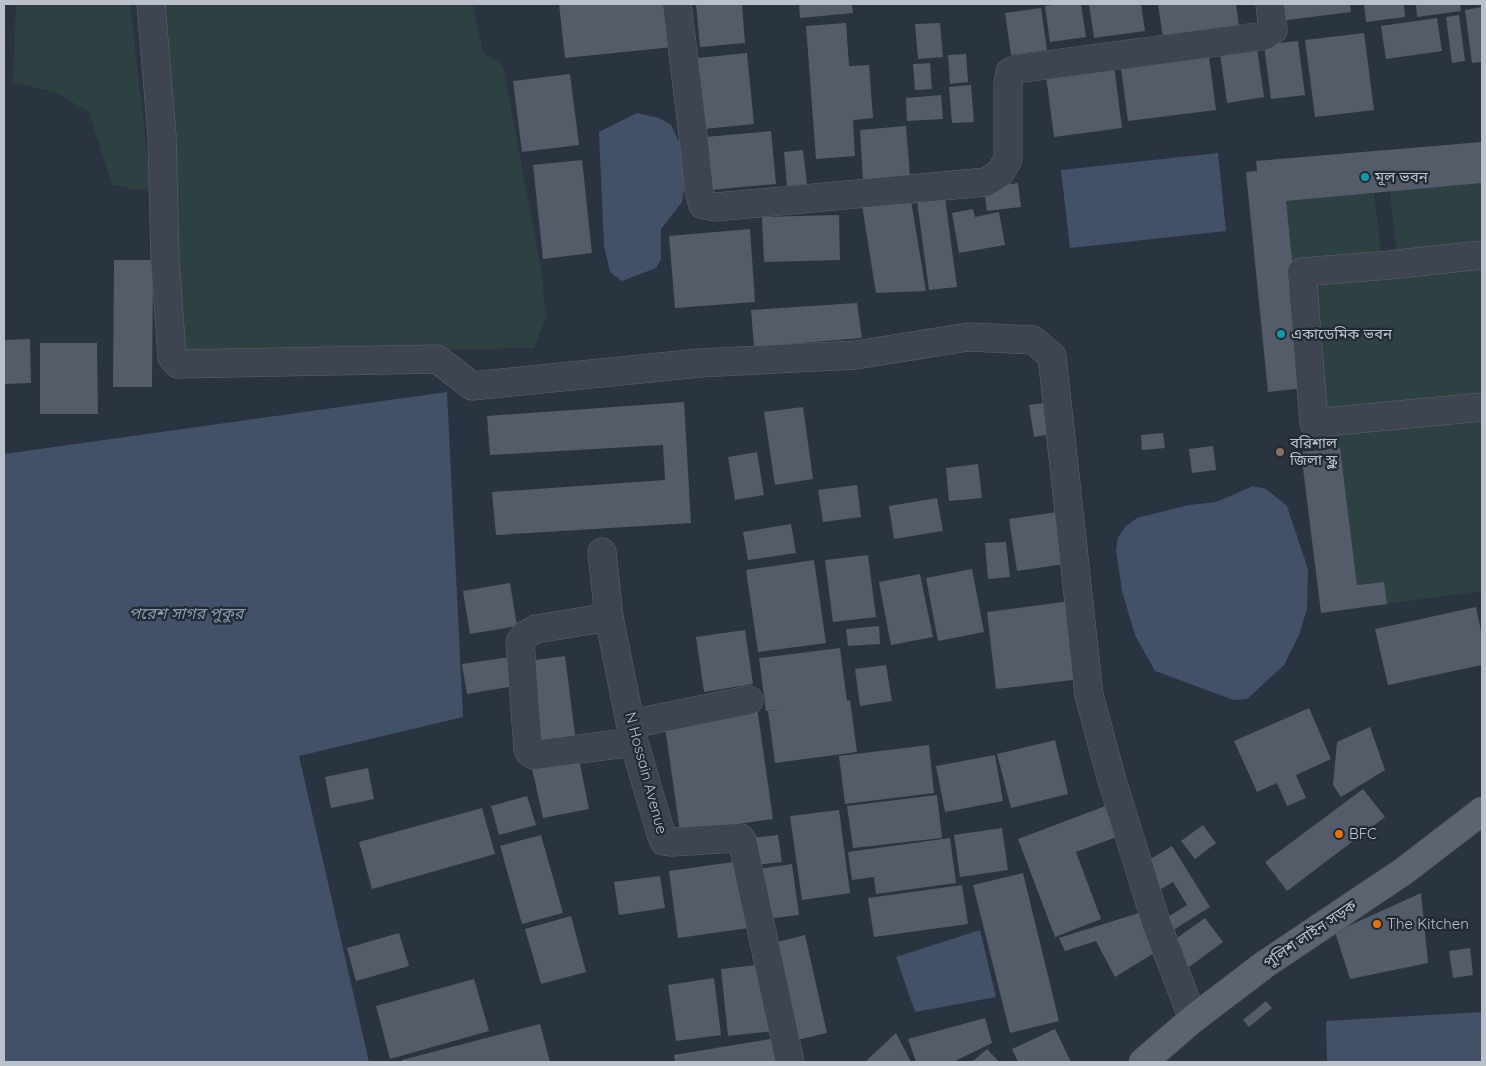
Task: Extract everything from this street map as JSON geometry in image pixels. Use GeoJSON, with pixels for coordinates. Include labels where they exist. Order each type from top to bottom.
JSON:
{"type":"FeatureCollection","features":[{"type":"Feature","properties":{"kind":"main road","name":"পুলিশ লাইন সড়ক"},"geometry":{"type":"LineString","coordinates":[[1143,1062],[1193,1019],[1264,965],[1404,870],[1482,811]]}},
{"type":"Feature","properties":{"kind":"street"},"geometry":{"type":"LineString","coordinates":[[151,4],[162,136],[165,259],[172,357],[178,364],[437,359],[472,386],[700,363],[856,355],[968,337],[1033,340],[1052,356],[1065,461],[1089,695],[1111,777],[1156,922],[1193,1019]]}},
{"type":"Feature","properties":{"kind":"street"},"geometry":{"type":"LineString","coordinates":[[677,4],[699,191],[703,205],[716,207],[986,182],[1000,174],[1008,159],[1008,85],[1010,72],[1017,69],[1263,36],[1273,30],[1270,4]]}},
{"type":"Feature","properties":{"kind":"street"},"geometry":{"type":"LineString","coordinates":[[1482,255],[1302,272],[1314,423],[1482,407]]}},
{"type":"Feature","properties":{"kind":"street","name":"N Hossain Avenue"},"geometry":{"type":"LineString","coordinates":[[602,552],[609,617],[632,733],[661,834],[664,841],[672,842],[737,838],[742,840],[790,1062]]}},
{"type":"Feature","properties":{"kind":"street"},"geometry":{"type":"LineString","coordinates":[[609,617],[536,629],[525,635],[520,642],[528,749],[530,753],[534,754],[632,733],[749,700]]}},
{"type":"Feature","properties":{"kind":"shaded area"},"geometry":{"type":"Polygon","coordinates":[[[16,4],[130,4],[151,188],[138,190],[112,185],[89,112],[57,93],[13,82],[16,4]]]}},
{"type":"Feature","properties":{"kind":"shaded area"},"geometry":{"type":"Polygon","coordinates":[[[159,4],[473,4],[483,52],[503,66],[542,275],[546,319],[534,348],[185,354],[159,4]]]}},
{"type":"Feature","properties":{"kind":"shaded area"},"geometry":{"type":"Polygon","coordinates":[[[1482,183],[1482,249],[1405,256],[1396,247],[1390,191],[1482,183]]]}},
{"type":"Feature","properties":{"kind":"shaded area"},"geometry":{"type":"Polygon","coordinates":[[[1374,193],[1381,248],[1367,258],[1292,265],[1286,201],[1374,193]]]}},
{"type":"Feature","properties":{"kind":"shaded area"},"geometry":{"type":"Polygon","coordinates":[[[1482,261],[1482,397],[1325,412],[1311,279],[1482,261]]]}},
{"type":"Feature","properties":{"kind":"shaded area"},"geometry":{"type":"Polygon","coordinates":[[[1482,411],[1482,591],[1387,604],[1384,582],[1357,585],[1340,448],[1329,449],[1326,424],[1482,411]]]}},
{"type":"Feature","properties":{"kind":"water"},"geometry":{"type":"Polygon","coordinates":[[[637,113],[659,118],[671,125],[688,160],[682,202],[661,229],[661,259],[656,268],[622,281],[610,272],[604,246],[599,132],[637,113]]]}},
{"type":"Feature","properties":{"kind":"water"},"geometry":{"type":"Polygon","coordinates":[[[1218,153],[1226,231],[1070,248],[1061,170],[1218,153]]]}},
{"type":"Feature","properties":{"kind":"water","name":"পরেশ সাগর পুকুর"},"geometry":{"type":"Polygon","coordinates":[[[447,392],[463,717],[299,756],[369,1062],[4,1062],[4,454],[447,392]]]}},
{"type":"Feature","properties":{"kind":"water"},"geometry":{"type":"Polygon","coordinates":[[[1253,486],[1266,489],[1287,506],[1308,569],[1307,609],[1299,635],[1284,665],[1247,699],[1234,700],[1155,671],[1135,635],[1122,591],[1116,550],[1118,537],[1126,526],[1137,518],[1189,505],[1216,502],[1253,486]]]}},
{"type":"Feature","properties":{"kind":"water"},"geometry":{"type":"Polygon","coordinates":[[[980,930],[996,997],[915,1012],[896,957],[980,930]]]}},
{"type":"Feature","properties":{"kind":"water"},"geometry":{"type":"Polygon","coordinates":[[[1482,1012],[1482,1062],[1327,1062],[1326,1021],[1482,1012]]]}},
{"type":"Feature","properties":{"kind":"building"},"geometry":{"type":"Polygon","coordinates":[[[559,4],[668,4],[673,47],[565,58],[559,4]]]}},
{"type":"Feature","properties":{"kind":"building"},"geometry":{"type":"Polygon","coordinates":[[[696,4],[742,4],[745,43],[700,47],[696,4]]]}},
{"type":"Feature","properties":{"kind":"building"},"geometry":{"type":"Polygon","coordinates":[[[799,4],[852,4],[853,13],[800,18],[799,4]]]}},
{"type":"Feature","properties":{"kind":"building"},"geometry":{"type":"Polygon","coordinates":[[[1081,4],[1086,37],[1050,42],[1045,6],[1081,4]]]}},
{"type":"Feature","properties":{"kind":"building"},"geometry":{"type":"Polygon","coordinates":[[[1089,4],[1141,4],[1145,31],[1094,38],[1089,4]]]}},
{"type":"Feature","properties":{"kind":"building"},"geometry":{"type":"Polygon","coordinates":[[[1158,4],[1236,4],[1240,34],[1164,44],[1158,4]]]}},
{"type":"Feature","properties":{"kind":"building"},"geometry":{"type":"Polygon","coordinates":[[[1277,4],[1350,4],[1351,12],[1279,21],[1277,4]]]}},
{"type":"Feature","properties":{"kind":"building"},"geometry":{"type":"Polygon","coordinates":[[[1364,4],[1404,4],[1405,17],[1366,22],[1364,4]]]}},
{"type":"Feature","properties":{"kind":"building"},"geometry":{"type":"Polygon","coordinates":[[[1416,4],[1460,4],[1461,11],[1417,17],[1416,4]]]}},
{"type":"Feature","properties":{"kind":"building"},"geometry":{"type":"Polygon","coordinates":[[[1482,7],[1482,62],[1472,63],[1465,10],[1482,7]]]}},
{"type":"Feature","properties":{"kind":"building"},"geometry":{"type":"Polygon","coordinates":[[[1041,8],[1047,50],[1011,55],[1005,13],[1041,8]]]}},
{"type":"Feature","properties":{"kind":"building"},"geometry":{"type":"Polygon","coordinates":[[[1459,15],[1465,61],[1452,63],[1446,17],[1459,15]]]}},
{"type":"Feature","properties":{"kind":"building"},"geometry":{"type":"Polygon","coordinates":[[[1437,18],[1442,51],[1386,59],[1381,26],[1437,18]]]}},
{"type":"Feature","properties":{"kind":"building"},"geometry":{"type":"Polygon","coordinates":[[[846,23],[849,66],[869,65],[873,118],[853,120],[855,156],[816,159],[806,26],[846,23]]]}},
{"type":"Feature","properties":{"kind":"building"},"geometry":{"type":"Polygon","coordinates":[[[940,23],[943,57],[918,59],[915,24],[940,23]]]}},
{"type":"Feature","properties":{"kind":"building"},"geometry":{"type":"Polygon","coordinates":[[[1364,33],[1374,110],[1315,117],[1305,40],[1364,33]]]}},
{"type":"Feature","properties":{"kind":"building"},"geometry":{"type":"Polygon","coordinates":[[[1256,41],[1264,97],[1227,103],[1219,47],[1256,41]]]}},
{"type":"Feature","properties":{"kind":"building"},"geometry":{"type":"Polygon","coordinates":[[[1298,41],[1305,95],[1271,99],[1264,45],[1298,41]]]}},
{"type":"Feature","properties":{"kind":"building"},"geometry":{"type":"Polygon","coordinates":[[[1208,49],[1216,110],[1128,121],[1120,61],[1208,49]]]}},
{"type":"Feature","properties":{"kind":"building"},"geometry":{"type":"Polygon","coordinates":[[[747,53],[754,124],[704,129],[697,58],[747,53]]]}},
{"type":"Feature","properties":{"kind":"building"},"geometry":{"type":"Polygon","coordinates":[[[966,54],[968,82],[950,84],[948,55],[966,54]]]}},
{"type":"Feature","properties":{"kind":"building"},"geometry":{"type":"Polygon","coordinates":[[[1113,58],[1122,128],[1054,137],[1045,68],[1113,58]]]}},
{"type":"Feature","properties":{"kind":"building"},"geometry":{"type":"Polygon","coordinates":[[[930,63],[932,89],[915,90],[913,64],[930,63]]]}},
{"type":"Feature","properties":{"kind":"building"},"geometry":{"type":"Polygon","coordinates":[[[570,74],[579,145],[522,152],[513,81],[570,74]]]}},
{"type":"Feature","properties":{"kind":"building"},"geometry":{"type":"Polygon","coordinates":[[[971,85],[974,122],[952,123],[949,87],[971,85]]]}},
{"type":"Feature","properties":{"kind":"building"},"geometry":{"type":"Polygon","coordinates":[[[941,95],[943,119],[907,121],[906,98],[941,95]]]}},
{"type":"Feature","properties":{"kind":"building"},"geometry":{"type":"Polygon","coordinates":[[[906,126],[910,177],[863,180],[860,130],[906,126]]]}},
{"type":"Feature","properties":{"kind":"building"},"geometry":{"type":"Polygon","coordinates":[[[771,131],[776,184],[710,190],[705,137],[771,131]]]}},
{"type":"Feature","properties":{"kind":"building"},"geometry":{"type":"Polygon","coordinates":[[[1482,142],[1482,183],[1286,201],[1305,388],[1268,392],[1246,172],[1257,171],[1256,161],[1482,142]]]}},
{"type":"Feature","properties":{"kind":"building"},"geometry":{"type":"Polygon","coordinates":[[[803,150],[807,184],[787,186],[784,152],[803,150]]]}},
{"type":"Feature","properties":{"kind":"building"},"geometry":{"type":"Polygon","coordinates":[[[582,160],[592,253],[543,259],[533,165],[582,160]]]}},
{"type":"Feature","properties":{"kind":"building"},"geometry":{"type":"Polygon","coordinates":[[[1018,183],[1021,207],[987,211],[984,188],[1018,183]]]}},
{"type":"Feature","properties":{"kind":"building"},"geometry":{"type":"Polygon","coordinates":[[[945,198],[957,287],[929,290],[917,201],[945,198]]]}},
{"type":"Feature","properties":{"kind":"building"},"geometry":{"type":"Polygon","coordinates":[[[911,201],[926,291],[876,293],[862,205],[911,201]]]}},
{"type":"Feature","properties":{"kind":"building"},"geometry":{"type":"Polygon","coordinates":[[[973,209],[975,217],[999,212],[1005,245],[959,253],[952,213],[973,209]]]}},
{"type":"Feature","properties":{"kind":"building"},"geometry":{"type":"Polygon","coordinates":[[[839,215],[840,260],[764,262],[762,217],[839,215]]]}},
{"type":"Feature","properties":{"kind":"building"},"geometry":{"type":"Polygon","coordinates":[[[750,229],[755,302],[675,308],[669,236],[750,229]]]}},
{"type":"Feature","properties":{"kind":"building"},"geometry":{"type":"Polygon","coordinates":[[[114,260],[153,260],[152,387],[113,387],[114,260]]]}},
{"type":"Feature","properties":{"kind":"building"},"geometry":{"type":"Polygon","coordinates":[[[857,303],[862,338],[754,347],[751,310],[857,303]]]}},
{"type":"Feature","properties":{"kind":"building"},"geometry":{"type":"Polygon","coordinates":[[[30,339],[31,383],[4,384],[4,340],[30,339]]]}},
{"type":"Feature","properties":{"kind":"building"},"geometry":{"type":"Polygon","coordinates":[[[40,343],[97,343],[98,414],[40,414],[40,343]]]}},
{"type":"Feature","properties":{"kind":"building"},"geometry":{"type":"Polygon","coordinates":[[[684,402],[691,523],[496,535],[492,492],[665,480],[663,445],[490,455],[487,416],[684,402]]]}},
{"type":"Feature","properties":{"kind":"building"},"geometry":{"type":"Polygon","coordinates":[[[1051,402],[1056,433],[1034,437],[1029,405],[1051,402]]]}},
{"type":"Feature","properties":{"kind":"building"},"geometry":{"type":"Polygon","coordinates":[[[803,407],[813,479],[775,485],[764,412],[803,407]]]}},
{"type":"Feature","properties":{"kind":"building"},"geometry":{"type":"Polygon","coordinates":[[[1163,433],[1165,448],[1142,450],[1141,435],[1163,433]]]}},
{"type":"Feature","properties":{"kind":"building"},"geometry":{"type":"Polygon","coordinates":[[[1213,446],[1216,470],[1192,473],[1189,449],[1213,446]]]}},
{"type":"Feature","properties":{"kind":"building"},"geometry":{"type":"Polygon","coordinates":[[[1340,448],[1357,585],[1384,582],[1387,604],[1321,613],[1301,452],[1340,448]]]}},
{"type":"Feature","properties":{"kind":"building"},"geometry":{"type":"Polygon","coordinates":[[[757,452],[764,495],[735,500],[728,457],[757,452]]]}},
{"type":"Feature","properties":{"kind":"building"},"geometry":{"type":"Polygon","coordinates":[[[978,464],[982,498],[949,501],[946,468],[978,464]]]}},
{"type":"Feature","properties":{"kind":"building"},"geometry":{"type":"Polygon","coordinates":[[[857,485],[861,517],[823,522],[818,490],[857,485]]]}},
{"type":"Feature","properties":{"kind":"building"},"geometry":{"type":"Polygon","coordinates":[[[937,498],[943,531],[894,539],[889,506],[937,498]]]}},
{"type":"Feature","properties":{"kind":"building"},"geometry":{"type":"Polygon","coordinates":[[[1064,511],[1071,563],[1017,571],[1009,519],[1064,511]]]}},
{"type":"Feature","properties":{"kind":"building"},"geometry":{"type":"Polygon","coordinates":[[[791,524],[796,553],[748,560],[743,532],[791,524]]]}},
{"type":"Feature","properties":{"kind":"building"},"geometry":{"type":"Polygon","coordinates":[[[1006,542],[1010,577],[988,579],[985,543],[1006,542]]]}},
{"type":"Feature","properties":{"kind":"building"},"geometry":{"type":"Polygon","coordinates":[[[868,555],[876,617],[833,622],[825,560],[868,555]]]}},
{"type":"Feature","properties":{"kind":"building"},"geometry":{"type":"Polygon","coordinates":[[[814,560],[826,643],[758,652],[746,570],[814,560]]]}},
{"type":"Feature","properties":{"kind":"building"},"geometry":{"type":"Polygon","coordinates":[[[972,569],[984,632],[938,641],[926,578],[972,569]]]}},
{"type":"Feature","properties":{"kind":"building"},"geometry":{"type":"Polygon","coordinates":[[[920,574],[933,637],[891,645],[879,582],[920,574]]]}},
{"type":"Feature","properties":{"kind":"building"},"geometry":{"type":"Polygon","coordinates":[[[510,583],[517,626],[470,634],[463,591],[510,583]]]}},
{"type":"Feature","properties":{"kind":"building"},"geometry":{"type":"Polygon","coordinates":[[[1071,601],[1081,679],[996,689],[987,612],[1071,601]]]}},
{"type":"Feature","properties":{"kind":"building"},"geometry":{"type":"Polygon","coordinates":[[[1476,607],[1482,636],[1482,665],[1388,685],[1375,629],[1476,607]]]}},
{"type":"Feature","properties":{"kind":"building"},"geometry":{"type":"Polygon","coordinates":[[[879,626],[880,644],[848,646],[846,629],[879,626]]]}},
{"type":"Feature","properties":{"kind":"building"},"geometry":{"type":"Polygon","coordinates":[[[745,630],[753,684],[704,692],[696,637],[745,630]]]}},
{"type":"Feature","properties":{"kind":"building"},"geometry":{"type":"Polygon","coordinates":[[[840,648],[847,701],[850,700],[857,752],[775,763],[768,711],[784,709],[766,711],[759,658],[840,648]]]}},
{"type":"Feature","properties":{"kind":"building"},"geometry":{"type":"Polygon","coordinates":[[[516,656],[521,685],[467,694],[462,664],[516,656]]]}},
{"type":"Feature","properties":{"kind":"building"},"geometry":{"type":"Polygon","coordinates":[[[565,656],[576,743],[540,748],[529,661],[565,656]]]}},
{"type":"Feature","properties":{"kind":"building"},"geometry":{"type":"Polygon","coordinates":[[[886,665],[892,701],[860,706],[855,669],[886,665]]]}},
{"type":"Feature","properties":{"kind":"building"},"geometry":{"type":"Polygon","coordinates":[[[757,707],[773,819],[680,832],[664,720],[757,707]]]}},
{"type":"Feature","properties":{"kind":"building"},"geometry":{"type":"Polygon","coordinates":[[[1309,708],[1331,759],[1296,775],[1306,798],[1287,806],[1277,783],[1257,792],[1234,741],[1309,708]]]}},
{"type":"Feature","properties":{"kind":"building"},"geometry":{"type":"Polygon","coordinates":[[[1370,727],[1385,770],[1341,797],[1333,785],[1337,742],[1370,727]]]}},
{"type":"Feature","properties":{"kind":"building"},"geometry":{"type":"Polygon","coordinates":[[[1055,740],[1068,794],[1011,808],[997,754],[1055,740]]]}},
{"type":"Feature","properties":{"kind":"building"},"geometry":{"type":"Polygon","coordinates":[[[929,745],[934,793],[845,804],[839,756],[929,745]]]}},
{"type":"Feature","properties":{"kind":"building"},"geometry":{"type":"Polygon","coordinates":[[[578,754],[589,809],[543,818],[531,764],[578,754]]]}},
{"type":"Feature","properties":{"kind":"building"},"geometry":{"type":"Polygon","coordinates":[[[995,755],[1003,801],[945,812],[936,766],[995,755]]]}},
{"type":"Feature","properties":{"kind":"building"},"geometry":{"type":"Polygon","coordinates":[[[368,768],[374,799],[331,808],[325,777],[368,768]]]}},
{"type":"Feature","properties":{"kind":"building"},"geometry":{"type":"Polygon","coordinates":[[[1363,789],[1385,817],[1287,891],[1265,862],[1363,789]]]}},
{"type":"Feature","properties":{"kind":"building"},"geometry":{"type":"Polygon","coordinates":[[[937,795],[942,838],[853,848],[847,806],[937,795]]]}},
{"type":"Feature","properties":{"kind":"building"},"geometry":{"type":"Polygon","coordinates":[[[527,796],[536,825],[499,835],[491,806],[527,796]]]}},
{"type":"Feature","properties":{"kind":"building"},"geometry":{"type":"Polygon","coordinates":[[[1108,805],[1119,836],[1076,852],[1101,919],[1055,937],[1018,839],[1108,805]]]}},
{"type":"Feature","properties":{"kind":"building"},"geometry":{"type":"Polygon","coordinates":[[[482,808],[495,854],[372,889],[359,842],[482,808]]]}},
{"type":"Feature","properties":{"kind":"building"},"geometry":{"type":"Polygon","coordinates":[[[839,810],[850,893],[802,900],[790,816],[839,810]]]}},
{"type":"Feature","properties":{"kind":"building"},"geometry":{"type":"Polygon","coordinates":[[[1203,825],[1216,843],[1195,859],[1181,841],[1203,825]]]}},
{"type":"Feature","properties":{"kind":"building"},"geometry":{"type":"Polygon","coordinates":[[[1002,828],[1008,870],[960,877],[954,835],[1002,828]]]}},
{"type":"Feature","properties":{"kind":"building"},"geometry":{"type":"Polygon","coordinates":[[[541,835],[563,913],[522,924],[500,846],[541,835]]]}},
{"type":"Feature","properties":{"kind":"building"},"geometry":{"type":"Polygon","coordinates":[[[778,835],[782,862],[756,865],[752,838],[778,835]]]}},
{"type":"Feature","properties":{"kind":"building"},"geometry":{"type":"Polygon","coordinates":[[[950,838],[956,883],[876,894],[874,877],[852,880],[848,852],[950,838]]]}},
{"type":"Feature","properties":{"kind":"building"},"geometry":{"type":"Polygon","coordinates":[[[1172,846],[1210,907],[1170,932],[1163,920],[1187,905],[1173,882],[1156,892],[1139,866],[1172,846]]]}},
{"type":"Feature","properties":{"kind":"building"},"geometry":{"type":"Polygon","coordinates":[[[740,861],[749,928],[678,938],[669,871],[740,861]]]}},
{"type":"Feature","properties":{"kind":"building"},"geometry":{"type":"Polygon","coordinates":[[[792,864],[799,915],[765,919],[758,869],[792,864]]]}},
{"type":"Feature","properties":{"kind":"building"},"geometry":{"type":"Polygon","coordinates":[[[1023,873],[1059,1021],[1010,1033],[973,885],[1023,873]]]}},
{"type":"Feature","properties":{"kind":"building"},"geometry":{"type":"Polygon","coordinates":[[[660,876],[665,908],[619,915],[614,882],[660,876]]]}},
{"type":"Feature","properties":{"kind":"building"},"geometry":{"type":"Polygon","coordinates":[[[962,885],[968,924],[874,937],[868,898],[962,885]]]}},
{"type":"Feature","properties":{"kind":"building"},"geometry":{"type":"Polygon","coordinates":[[[1421,893],[1428,963],[1350,979],[1335,932],[1421,893]]]}},
{"type":"Feature","properties":{"kind":"building"},"geometry":{"type":"Polygon","coordinates":[[[1142,912],[1164,947],[1115,977],[1096,941],[1065,951],[1059,938],[1142,912]]]}},
{"type":"Feature","properties":{"kind":"building"},"geometry":{"type":"Polygon","coordinates":[[[571,916],[586,972],[541,984],[525,929],[571,916]]]}},
{"type":"Feature","properties":{"kind":"building"},"geometry":{"type":"Polygon","coordinates":[[[1205,918],[1223,942],[1185,970],[1167,945],[1205,918]]]}},
{"type":"Feature","properties":{"kind":"building"},"geometry":{"type":"Polygon","coordinates":[[[399,933],[409,966],[356,981],[347,948],[399,933]]]}},
{"type":"Feature","properties":{"kind":"building"},"geometry":{"type":"Polygon","coordinates":[[[805,935],[827,1033],[797,1040],[774,943],[805,935]]]}},
{"type":"Feature","properties":{"kind":"building"},"geometry":{"type":"Polygon","coordinates":[[[1470,948],[1473,975],[1453,978],[1449,951],[1470,948]]]}},
{"type":"Feature","properties":{"kind":"building"},"geometry":{"type":"Polygon","coordinates":[[[767,964],[774,1031],[728,1036],[721,969],[767,964]]]}},
{"type":"Feature","properties":{"kind":"building"},"geometry":{"type":"Polygon","coordinates":[[[714,978],[721,1035],[676,1041],[668,985],[714,978]]]}},
{"type":"Feature","properties":{"kind":"building"},"geometry":{"type":"Polygon","coordinates":[[[474,979],[489,1031],[390,1059],[376,1006],[474,979]]]}},
{"type":"Feature","properties":{"kind":"building"},"geometry":{"type":"Polygon","coordinates":[[[1266,1001],[1272,1008],[1249,1027],[1243,1020],[1266,1001]]]}},
{"type":"Feature","properties":{"kind":"building"},"geometry":{"type":"Polygon","coordinates":[[[985,1018],[992,1043],[953,1062],[916,1062],[908,1039],[985,1018]]]}},
{"type":"Feature","properties":{"kind":"building"},"geometry":{"type":"Polygon","coordinates":[[[540,1024],[550,1062],[402,1062],[402,1060],[540,1024]]]}},
{"type":"Feature","properties":{"kind":"building"},"geometry":{"type":"Polygon","coordinates":[[[1055,1029],[1071,1062],[1018,1062],[1012,1049],[1055,1029]]]}},
{"type":"Feature","properties":{"kind":"building"},"geometry":{"type":"Polygon","coordinates":[[[896,1033],[911,1062],[865,1062],[896,1033]]]}},
{"type":"Feature","properties":{"kind":"building"},"geometry":{"type":"Polygon","coordinates":[[[776,1038],[781,1062],[675,1062],[674,1055],[776,1038]]]}},
{"type":"Feature","properties":{"kind":"building"},"geometry":{"type":"Polygon","coordinates":[[[987,1049],[999,1062],[972,1062],[987,1049]]]}},
{"type":"Feature","properties":{"kind":"place","name":"মূল ভবন"},"geometry":{"type":"Point","coordinates":[1365,177]}},
{"type":"Feature","properties":{"kind":"place","name":"একাডেমিক ভবন"},"geometry":{"type":"Point","coordinates":[1281,334]}},
{"type":"Feature","properties":{"kind":"place","name":"বরিশাল জিলা স্কুল"},"geometry":{"type":"Point","coordinates":[1280,452]}},
{"type":"Feature","properties":{"kind":"place","name":"BFC"},"geometry":{"type":"Point","coordinates":[1339,834]}},
{"type":"Feature","properties":{"kind":"place","name":"The Kitchen"},"geometry":{"type":"Point","coordinates":[1377,924]}}]}
